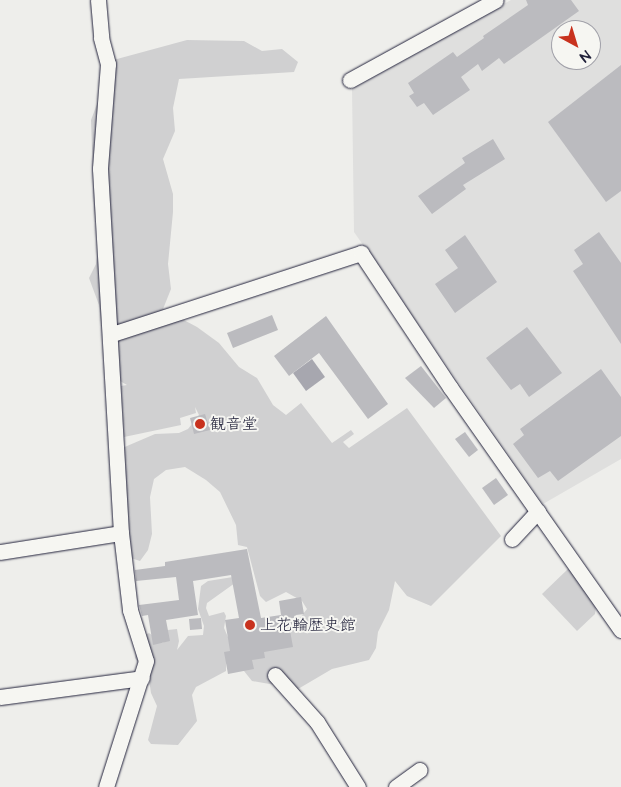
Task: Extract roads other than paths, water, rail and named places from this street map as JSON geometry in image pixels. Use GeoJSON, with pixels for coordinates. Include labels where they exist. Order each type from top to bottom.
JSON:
{"type":"FeatureCollection","features":[{"type":"Feature","properties":{"kind":"street"},"geometry":{"type":"LineString","coordinates":[[98,0],[101,38],[108,64],[100,169],[112,334],[121,533],[130,610],[146,661],[106,787]]}},
{"type":"Feature","properties":{"kind":"street"},"geometry":{"type":"LineString","coordinates":[[350,80],[496,0]]}},
{"type":"Feature","properties":{"kind":"street"},"geometry":{"type":"LineString","coordinates":[[112,334],[361,253],[450,387],[621,630]]}},
{"type":"Feature","properties":{"kind":"street"},"geometry":{"type":"LineString","coordinates":[[512,539],[538,511]]}},
{"type":"Feature","properties":{"kind":"street"},"geometry":{"type":"LineString","coordinates":[[0,552],[121,533]]}},
{"type":"Feature","properties":{"kind":"street"},"geometry":{"type":"LineString","coordinates":[[275,675],[317,722],[358,787]]}},
{"type":"Feature","properties":{"kind":"street"},"geometry":{"type":"LineString","coordinates":[[0,697],[142,678]]}},
{"type":"Feature","properties":{"kind":"street"},"geometry":{"type":"LineString","coordinates":[[396,787],[420,770]]}},
{"type":"Feature","properties":{"kind":"place","name":"観音堂"},"geometry":{"type":"Point","coordinates":[200,424]}},
{"type":"Feature","properties":{"kind":"place","name":"上花輪歴史館"},"geometry":{"type":"Point","coordinates":[250,625]}}]}
